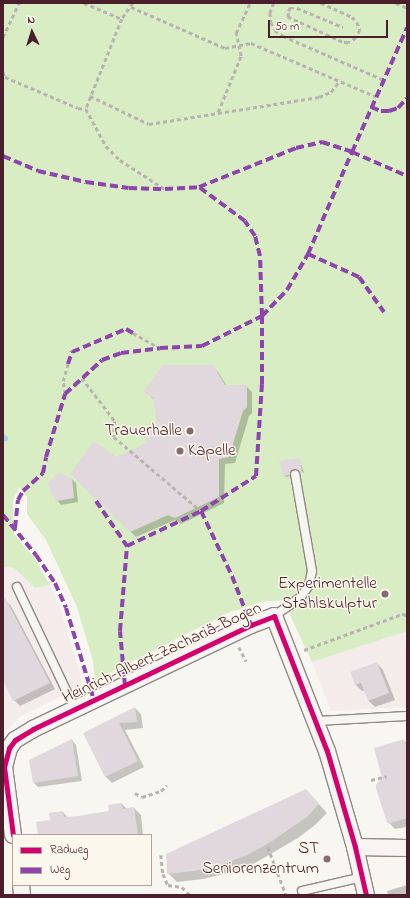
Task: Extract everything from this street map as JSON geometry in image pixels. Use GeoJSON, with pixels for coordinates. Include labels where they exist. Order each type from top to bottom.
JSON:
{"type":"FeatureCollection","features":[{"type":"Feature","properties":{"kind":"street","name":"Heinrich-Albert-Zachariä-Bogen"},"geometry":{"type":"LineString","coordinates":[[13,834],[4,767],[9,748],[15,740],[33,729],[251,624],[274,616],[291,655],[327,751],[355,847],[366,895]]}},
{"type":"Feature","properties":{"kind":"street"},"geometry":{"type":"LineString","coordinates":[[355,847],[407,848]]}},
{"type":"Feature","properties":{"kind":"lane"},"geometry":{"type":"LineString","coordinates":[[274,616],[300,598],[309,586],[312,571],[295,474]]}},
{"type":"Feature","properties":{"kind":"lane"},"geometry":{"type":"LineString","coordinates":[[17,587],[75,709]]}},
{"type":"Feature","properties":{"kind":"lane"},"geometry":{"type":"LineString","coordinates":[[317,722],[407,716]]}},
{"type":"Feature","properties":{"kind":"lane"},"geometry":{"type":"LineString","coordinates":[[302,891],[362,877]]}},
{"type":"Feature","properties":{"kind":"path"},"geometry":{"type":"LineString","coordinates":[[3,37],[19,3]]}},
{"type":"Feature","properties":{"kind":"path"},"geometry":{"type":"LineString","coordinates":[[84,3],[122,19]]}},
{"type":"Feature","properties":{"kind":"path"},"geometry":{"type":"LineString","coordinates":[[133,3],[132,7],[122,19],[86,109],[106,146],[120,160],[164,189]]}},
{"type":"Feature","properties":{"kind":"path"},"geometry":{"type":"LineString","coordinates":[[218,112],[242,56],[236,33],[250,3]]}},
{"type":"Feature","properties":{"kind":"path"},"geometry":{"type":"LineString","coordinates":[[274,3],[270,13],[271,22],[276,30],[283,36],[384,80]]}},
{"type":"Feature","properties":{"kind":"path"},"geometry":{"type":"LineString","coordinates":[[321,3],[352,17],[358,22],[360,30],[356,38],[348,43],[342,42],[288,17],[288,11],[290,8],[297,8],[343,27]]}},
{"type":"Feature","properties":{"kind":"path"},"geometry":{"type":"LineString","coordinates":[[396,3],[407,8]]}},
{"type":"Feature","properties":{"kind":"path"},"geometry":{"type":"LineString","coordinates":[[132,7],[225,48],[251,43],[377,97]]}},
{"type":"Feature","properties":{"kind":"path"},"geometry":{"type":"LineString","coordinates":[[3,72],[5,77],[78,108],[86,109]]}},
{"type":"Feature","properties":{"kind":"path"},"geometry":{"type":"LineString","coordinates":[[90,96],[149,124],[319,97],[331,92],[339,81]]}},
{"type":"Feature","properties":{"kind":"path"},"geometry":{"type":"LineString","coordinates":[[133,334],[160,348]]}},
{"type":"Feature","properties":{"kind":"path"},"geometry":{"type":"LineString","coordinates":[[65,394],[63,381],[68,364]]}},
{"type":"Feature","properties":{"kind":"path"},"geometry":{"type":"LineString","coordinates":[[82,378],[115,420],[114,437],[201,511]]}},
{"type":"Feature","properties":{"kind":"path"},"geometry":{"type":"LineString","coordinates":[[291,655],[402,614],[407,614]]}},
{"type":"Feature","properties":{"kind":"path"},"geometry":{"type":"LineString","coordinates":[[371,780],[387,776]]}},
{"type":"Feature","properties":{"kind":"path"},"geometry":{"type":"LineString","coordinates":[[135,793],[142,797],[161,791],[167,785]]}},
{"type":"Feature","properties":{"kind":"path"},"geometry":{"type":"LineString","coordinates":[[268,847],[286,895]]}},
{"type":"Feature","properties":{"kind":"path"},"geometry":{"type":"LineString","coordinates":[[161,855],[163,874],[168,885],[182,887],[190,895]]}},
{"type":"Feature","properties":{"kind":"shaded area"},"geometry":{"type":"Polygon","coordinates":[[[3,567],[14,568],[35,588],[50,585],[60,607],[79,670],[82,686],[19,717],[3,734],[3,567]]]}},
{"type":"Feature","properties":{"kind":"shaded area"},"geometry":{"type":"Polygon","coordinates":[[[404,631],[407,666],[407,707],[331,711],[312,662],[404,631]]]}},
{"type":"Feature","properties":{"kind":"green space"},"geometry":{"type":"Polygon","coordinates":[[[3,3],[407,3],[407,631],[312,662],[290,615],[285,600],[260,602],[228,613],[95,680],[93,661],[77,607],[46,540],[27,514],[27,497],[19,487],[13,500],[14,534],[35,559],[50,585],[35,588],[14,568],[3,567],[3,3]]]}},
{"type":"Feature","properties":{"kind":"building","name":"Kapelle"},"geometry":{"type":"Polygon","coordinates":[[[163,365],[213,365],[225,385],[247,385],[247,407],[243,411],[229,457],[219,459],[219,497],[175,518],[168,515],[130,532],[70,474],[94,441],[116,457],[147,443],[143,436],[150,426],[157,425],[153,398],[143,392],[163,365]]]}},
{"type":"Feature","properties":{"kind":"building"},"geometry":{"type":"Polygon","coordinates":[[[300,458],[302,473],[294,469],[291,470],[290,475],[283,476],[279,461],[300,458]]]}},
{"type":"Feature","properties":{"kind":"building"},"geometry":{"type":"Polygon","coordinates":[[[59,473],[72,478],[74,498],[56,501],[47,483],[59,473]]]}},
{"type":"Feature","properties":{"kind":"building"},"geometry":{"type":"Polygon","coordinates":[[[3,594],[50,683],[13,701],[3,680],[3,594]]]}},
{"type":"Feature","properties":{"kind":"building"},"geometry":{"type":"Polygon","coordinates":[[[377,662],[389,693],[368,701],[361,683],[355,685],[350,672],[377,662]]]}},
{"type":"Feature","properties":{"kind":"building"},"geometry":{"type":"Polygon","coordinates":[[[135,707],[137,722],[119,723],[138,761],[105,777],[83,733],[135,707]]]}},
{"type":"Feature","properties":{"kind":"building"},"geometry":{"type":"Polygon","coordinates":[[[72,739],[78,776],[33,783],[29,760],[72,739]]]}},
{"type":"Feature","properties":{"kind":"building"},"geometry":{"type":"Polygon","coordinates":[[[404,739],[407,749],[407,818],[387,823],[376,788],[376,785],[382,778],[374,748],[404,739]]]}},
{"type":"Feature","properties":{"kind":"building"},"geometry":{"type":"Polygon","coordinates":[[[306,789],[319,804],[307,817],[269,843],[247,855],[223,864],[194,871],[167,874],[166,854],[306,789]]]}},
{"type":"Feature","properties":{"kind":"building"},"geometry":{"type":"Polygon","coordinates":[[[122,803],[123,809],[134,807],[138,834],[38,834],[36,822],[50,820],[49,813],[63,811],[64,817],[78,816],[109,811],[108,805],[122,803]]]}},
{"type":"Feature","properties":{"kind":"marked path"},"geometry":{"type":"LineString","coordinates":[[3,156],[38,171],[86,182],[129,188],[165,189],[199,187],[296,148],[322,142],[352,152],[407,28]]}},
{"type":"Feature","properties":{"kind":"marked path"},"geometry":{"type":"LineString","coordinates":[[371,107],[381,111],[389,111],[398,108],[407,98]]}},
{"type":"Feature","properties":{"kind":"marked path"},"geometry":{"type":"LineString","coordinates":[[201,511],[256,476],[262,384],[262,316],[287,290],[308,254],[352,152],[407,176]]}},
{"type":"Feature","properties":{"kind":"marked path"},"geometry":{"type":"LineString","coordinates":[[15,528],[18,500],[23,491],[43,473],[46,457],[65,394],[102,360],[121,353],[160,348],[202,346],[262,316],[260,256],[255,236],[245,221],[199,187]]}},
{"type":"Feature","properties":{"kind":"marked path"},"geometry":{"type":"LineString","coordinates":[[308,254],[359,277],[384,312]]}},
{"type":"Feature","properties":{"kind":"marked path"},"geometry":{"type":"LineString","coordinates":[[68,364],[72,352],[126,329],[133,333]]}},
{"type":"Feature","properties":{"kind":"marked path"},"geometry":{"type":"LineString","coordinates":[[96,501],[127,546]]}},
{"type":"Feature","properties":{"kind":"marked path"},"geometry":{"type":"LineString","coordinates":[[125,686],[120,631],[127,546],[201,511],[232,576],[251,625]]}},
{"type":"Feature","properties":{"kind":"marked path"},"geometry":{"type":"LineString","coordinates":[[3,515],[36,555],[55,583],[66,608],[94,700]]}},
{"type":"Feature","properties":{"kind":"cycle path"},"geometry":{"type":"LineString","coordinates":[[13,834],[4,767],[9,748],[15,740],[33,729],[251,625],[274,616],[327,751],[355,847],[366,895]]}},
{"type":"Feature","properties":{"kind":"place","name":"Trauerhalle"},"geometry":{"type":"Point","coordinates":[190,431]}},
{"type":"Feature","properties":{"kind":"place","name":"Kapelle"},"geometry":{"type":"Point","coordinates":[180,451]}},
{"type":"Feature","properties":{"kind":"place","name":"Experimentelle Stahlskulptur"},"geometry":{"type":"Point","coordinates":[385,594]}},
{"type":"Feature","properties":{"kind":"place","name":"ST Seniorenzentrum"},"geometry":{"type":"Point","coordinates":[327,859]}}]}
